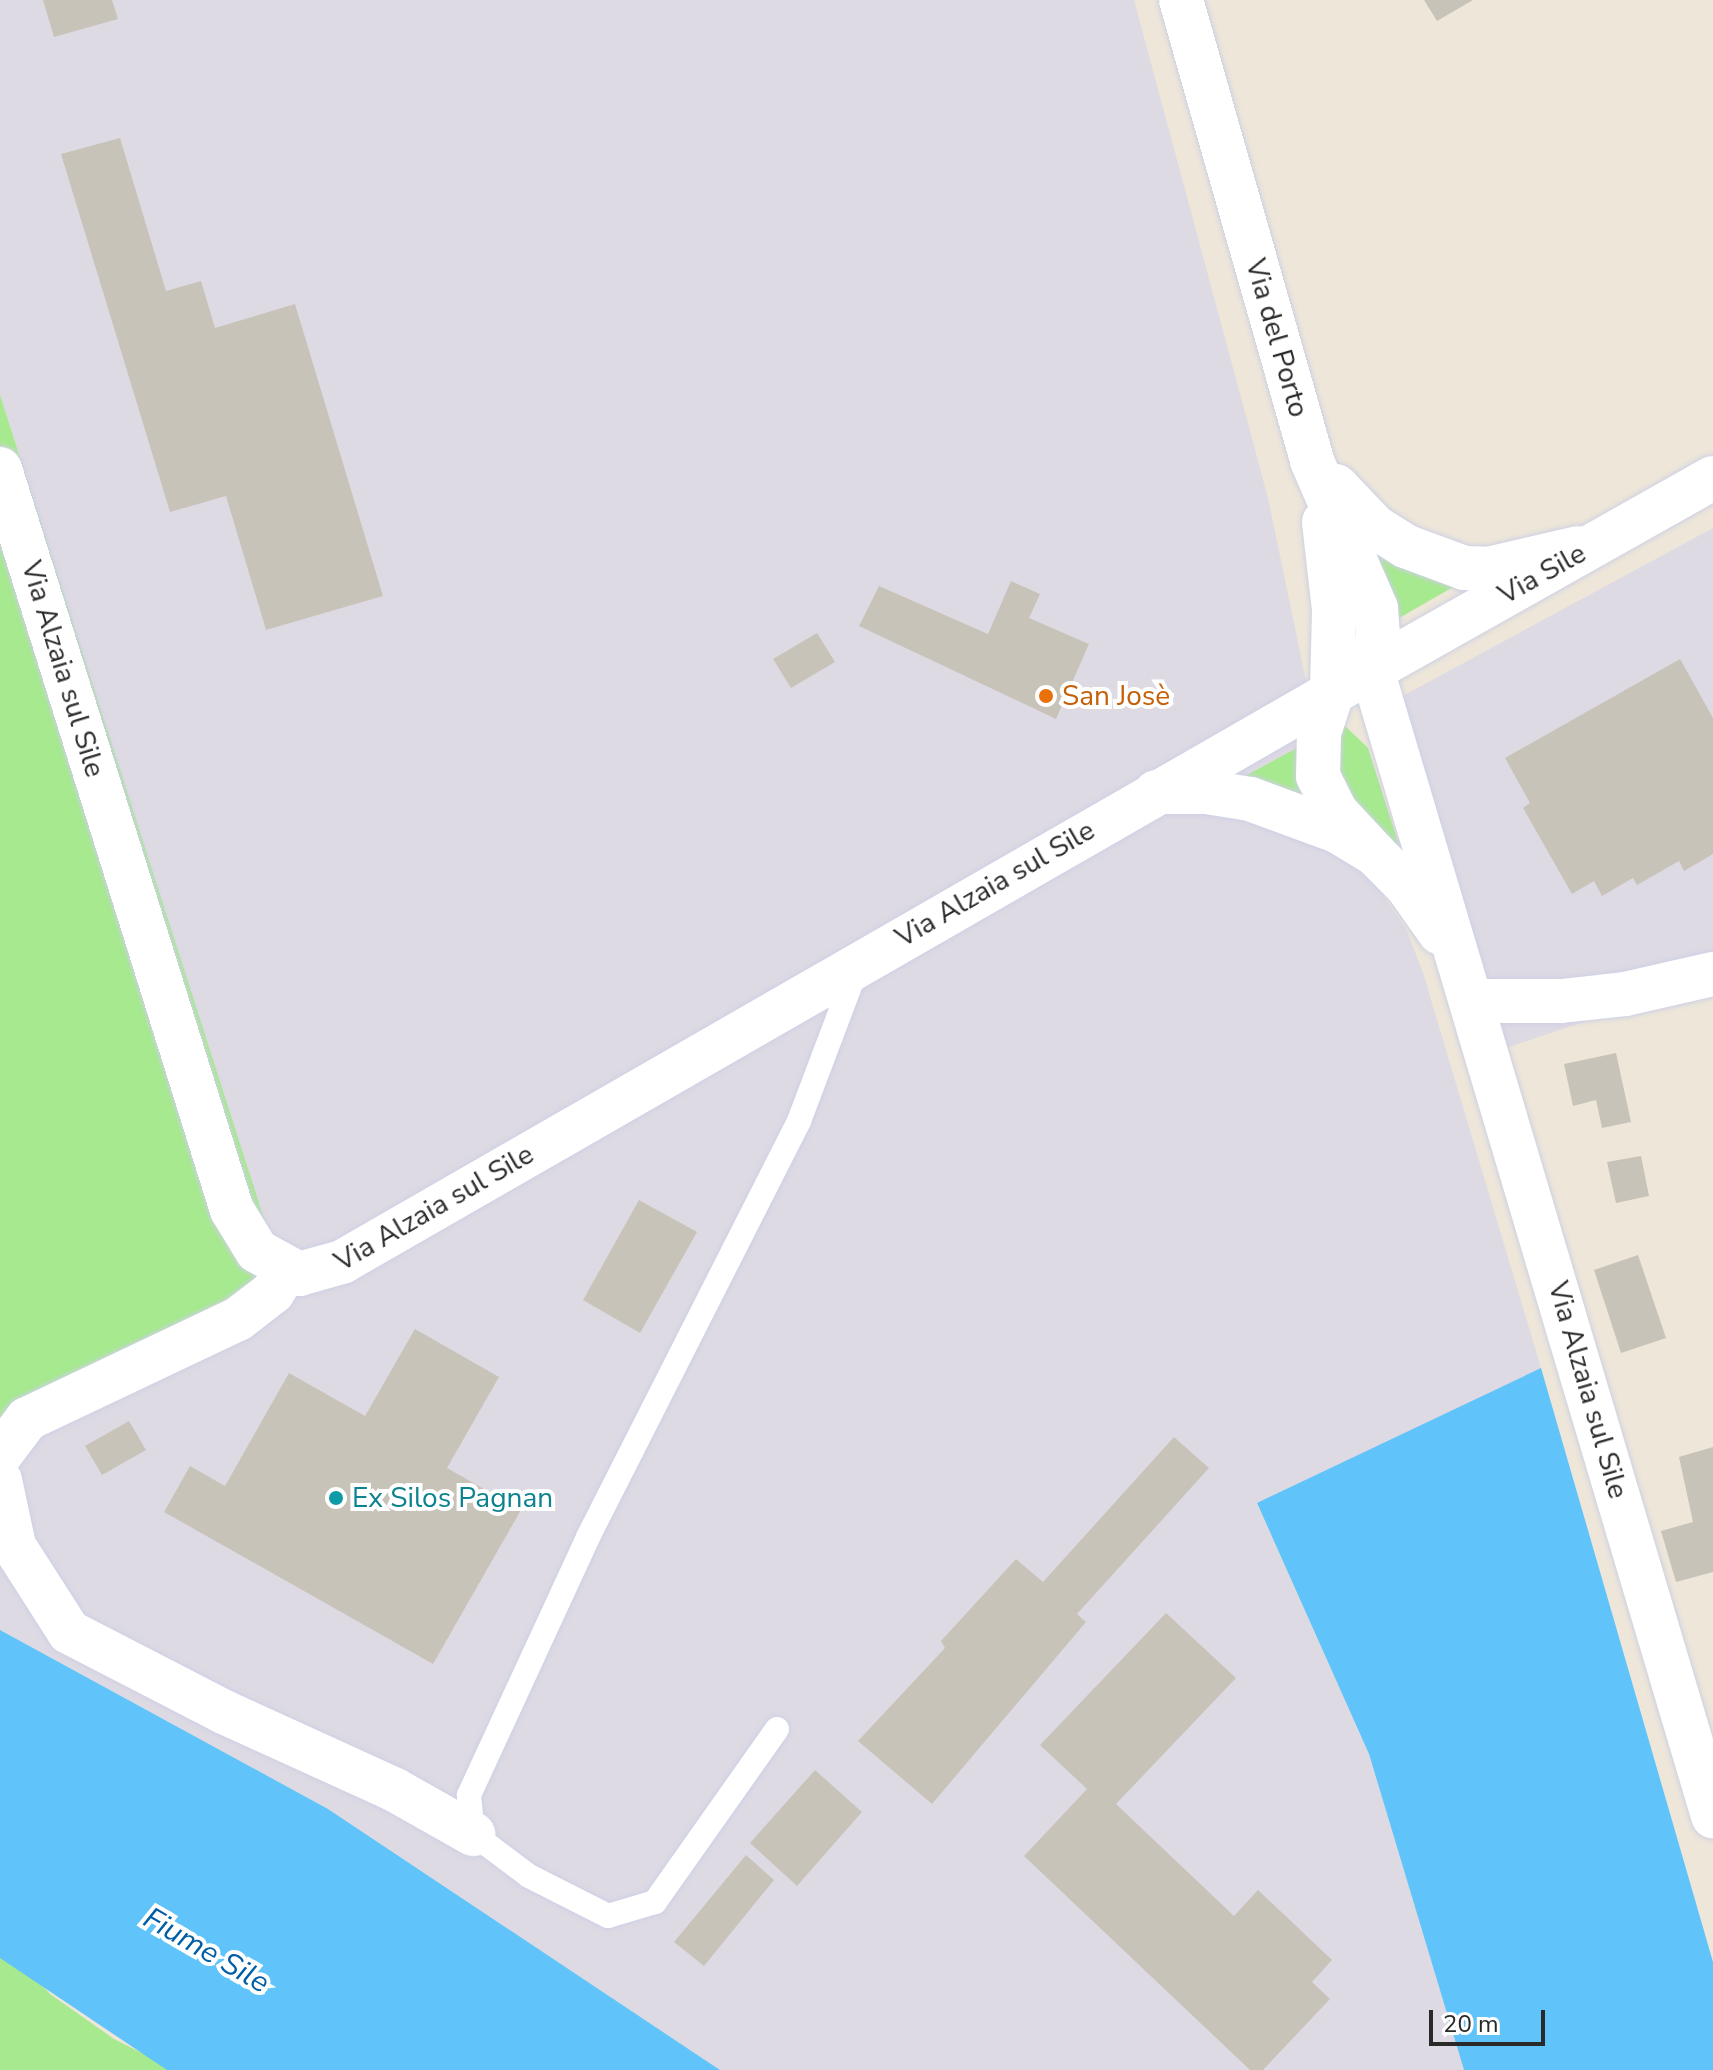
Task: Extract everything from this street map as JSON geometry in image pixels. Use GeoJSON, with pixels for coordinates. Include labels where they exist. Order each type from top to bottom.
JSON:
{"type":"FeatureCollection","features":[{"type":"Feature","properties":{"kind":"street","name":"Via del Porto"},"geometry":{"type":"LineString","coordinates":[[1181,0],[1312,461],[1376,608],[1378,634],[1372,670]]}},
{"type":"Feature","properties":{"kind":"street"},"geometry":{"type":"LineString","coordinates":[[1312,461],[1375,527],[1437,561],[1488,569],[1596,544]]}},
{"type":"Feature","properties":{"kind":"street"},"geometry":{"type":"LineString","coordinates":[[1312,461],[1334,584],[1332,693],[1316,755],[1318,776],[1336,812],[1375,854]]}},
{"type":"Feature","properties":{"kind":"street","name":"Via Alzaia sul Sile"},"geometry":{"type":"LineString","coordinates":[[0,469],[232,1210],[247,1240],[286,1270],[314,1274],[342,1262],[860,960],[1372,670],[1468,982],[1713,1816]]}},
{"type":"Feature","properties":{"kind":"street","name":"Via Sile"},"geometry":{"type":"LineString","coordinates":[[1372,670],[1713,478]]}},
{"type":"Feature","properties":{"kind":"street","name":"Via Alzaia sul Sile"},"geometry":{"type":"LineString","coordinates":[[1156,792],[1206,792],[1250,799],[1309,818],[1375,854],[1407,886],[1468,982]]}},
{"type":"Feature","properties":{"kind":"street"},"geometry":{"type":"LineString","coordinates":[[1468,982],[1574,1000],[1713,974]]}},
{"type":"Feature","properties":{"kind":"street"},"geometry":{"type":"LineString","coordinates":[[0,1455],[27,1419],[238,1319],[273,1292],[286,1270]]}},
{"type":"Feature","properties":{"kind":"street"},"geometry":{"type":"LineString","coordinates":[[0,1480],[14,1546],[69,1632],[224,1712],[395,1790],[473,1834]]}},
{"type":"Feature","properties":{"kind":"lane"},"geometry":{"type":"LineString","coordinates":[[777,1729],[655,1902],[608,1916],[529,1876],[473,1834],[469,1795],[588,1537],[799,1121],[860,960]]}},
{"type":"Feature","properties":{"kind":"shaded area"},"geometry":{"type":"Polygon","coordinates":[[[0,0],[1134,0],[1268,498],[1311,705],[1384,897],[1407,931],[1423,973],[1541,1368],[1257,1504],[1369,1754],[1464,2070],[720,2070],[328,1809],[0,1630],[0,1424],[280,1272],[0,395],[0,0]]]}},
{"type":"Feature","properties":{"kind":"shaded area"},"geometry":{"type":"Polygon","coordinates":[[[1713,528],[1713,978],[1506,1048],[1375,711],[1713,528]]]}},
{"type":"Feature","properties":{"kind":"green space"},"geometry":{"type":"Polygon","coordinates":[[[0,395],[281,1272],[0,1424],[0,395]]]}},
{"type":"Feature","properties":{"kind":"green space"},"geometry":{"type":"Polygon","coordinates":[[[1376,551],[1455,586],[1399,618],[1376,551]]]}},
{"type":"Feature","properties":{"kind":"green space"},"geometry":{"type":"Polygon","coordinates":[[[1343,724],[1368,748],[1402,854],[1340,786],[1335,733],[1343,724]]]}},
{"type":"Feature","properties":{"kind":"green space"},"geometry":{"type":"Polygon","coordinates":[[[1297,748],[1315,807],[1236,781],[1297,748]]]}},
{"type":"Feature","properties":{"kind":"green space"},"geometry":{"type":"Polygon","coordinates":[[[0,1938],[50,1994],[114,2039],[176,2070],[0,2070],[0,1938]]]}},
{"type":"Feature","properties":{"kind":"water"},"geometry":{"type":"Polygon","coordinates":[[[1541,1368],[1713,1962],[1713,2070],[1464,2070],[1369,1754],[1257,1503],[1541,1368]]]}},
{"type":"Feature","properties":{"kind":"water","name":"Fiume Sile"},"geometry":{"type":"Polygon","coordinates":[[[0,1630],[328,1809],[720,2070],[167,2070],[0,1958],[0,1630]]]}},
{"type":"Feature","properties":{"kind":"building"},"geometry":{"type":"Polygon","coordinates":[[[43,0],[112,0],[118,19],[54,37],[43,0]]]}},
{"type":"Feature","properties":{"kind":"building"},"geometry":{"type":"Polygon","coordinates":[[[1424,0],[1473,0],[1437,21],[1424,0]]]}},
{"type":"Feature","properties":{"kind":"building"},"geometry":{"type":"Polygon","coordinates":[[[120,138],[166,291],[201,281],[215,328],[295,304],[383,596],[266,630],[226,496],[170,512],[61,154],[120,138]]]}},
{"type":"Feature","properties":{"kind":"building"},"geometry":{"type":"Polygon","coordinates":[[[1011,581],[1040,594],[1029,618],[1089,644],[1056,719],[859,626],[879,586],[988,634],[1011,581]]]}},
{"type":"Feature","properties":{"kind":"building"},"geometry":{"type":"Polygon","coordinates":[[[817,633],[835,662],[791,688],[773,659],[817,633]]]}},
{"type":"Feature","properties":{"kind":"building"},"geometry":{"type":"Polygon","coordinates":[[[1680,659],[1713,718],[1713,854],[1684,871],[1679,861],[1637,885],[1633,878],[1602,896],[1594,881],[1572,894],[1523,808],[1530,803],[1505,758],[1680,659]]]}},
{"type":"Feature","properties":{"kind":"building"},"geometry":{"type":"Polygon","coordinates":[[[1616,1053],[1631,1122],[1602,1128],[1596,1100],[1573,1106],[1564,1064],[1616,1053]]]}},
{"type":"Feature","properties":{"kind":"building"},"geometry":{"type":"Polygon","coordinates":[[[1641,1156],[1649,1196],[1616,1203],[1607,1162],[1641,1156]]]}},
{"type":"Feature","properties":{"kind":"building"},"geometry":{"type":"Polygon","coordinates":[[[639,1200],[697,1232],[640,1333],[583,1300],[639,1200]]]}},
{"type":"Feature","properties":{"kind":"building"},"geometry":{"type":"Polygon","coordinates":[[[1638,1255],[1666,1338],[1621,1353],[1594,1270],[1638,1255]]]}},
{"type":"Feature","properties":{"kind":"building","name":"Ex Silos Pagnan"},"geometry":{"type":"Polygon","coordinates":[[[415,1329],[499,1377],[447,1468],[521,1510],[433,1664],[164,1512],[190,1466],[225,1486],[289,1373],[365,1416],[415,1329]]]}},
{"type":"Feature","properties":{"kind":"building"},"geometry":{"type":"Polygon","coordinates":[[[129,1421],[146,1450],[102,1475],[85,1446],[129,1421]]]}},
{"type":"Feature","properties":{"kind":"building"},"geometry":{"type":"Polygon","coordinates":[[[1174,1437],[1209,1468],[1077,1614],[1086,1622],[932,1804],[858,1741],[945,1648],[941,1641],[1016,1559],[1043,1582],[1174,1437]]]}},
{"type":"Feature","properties":{"kind":"building"},"geometry":{"type":"Polygon","coordinates":[[[1713,1447],[1713,1572],[1676,1582],[1661,1531],[1693,1522],[1679,1457],[1713,1447]]]}},
{"type":"Feature","properties":{"kind":"building"},"geometry":{"type":"Polygon","coordinates":[[[1166,1613],[1236,1678],[1116,1804],[1234,1916],[1258,1890],[1332,1960],[1312,1982],[1330,1999],[1263,2070],[1250,2070],[1024,1856],[1087,1789],[1040,1745],[1166,1613]]]}},
{"type":"Feature","properties":{"kind":"building"},"geometry":{"type":"Polygon","coordinates":[[[815,1770],[862,1812],[797,1886],[750,1843],[815,1770]]]}},
{"type":"Feature","properties":{"kind":"building"},"geometry":{"type":"Polygon","coordinates":[[[746,1855],[774,1880],[704,1966],[674,1942],[746,1855]]]}},
{"type":"Feature","properties":{"kind":"place","name":"San Josè"},"geometry":{"type":"Point","coordinates":[1046,696]}},
{"type":"Feature","properties":{"kind":"place","name":"Ex Silos Pagnan"},"geometry":{"type":"Point","coordinates":[336,1498]}}]}
